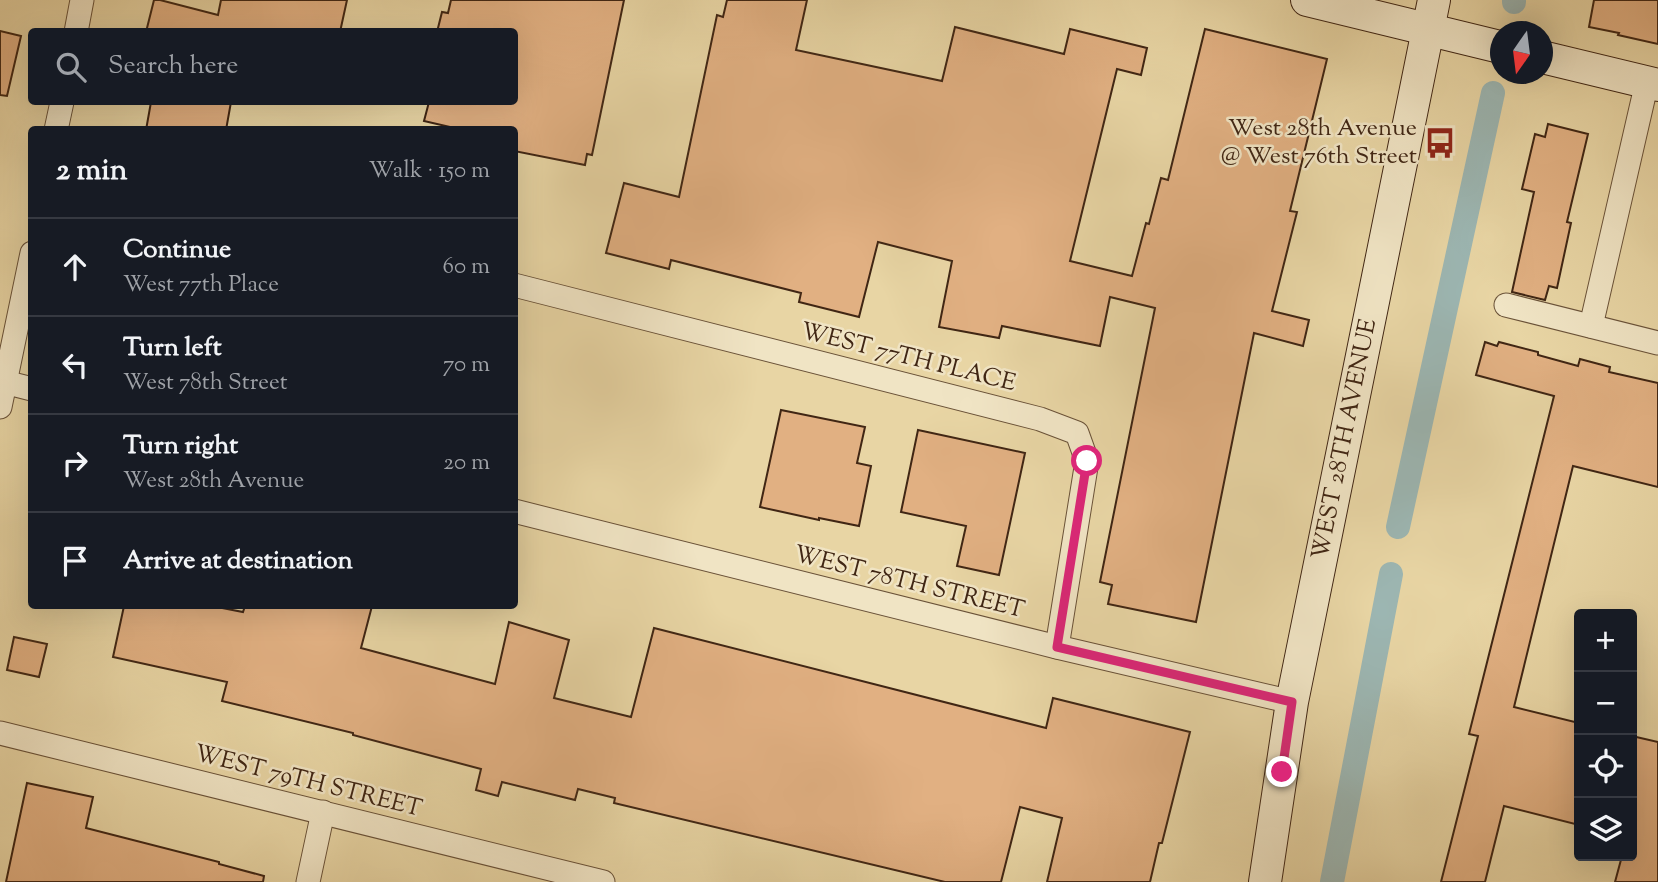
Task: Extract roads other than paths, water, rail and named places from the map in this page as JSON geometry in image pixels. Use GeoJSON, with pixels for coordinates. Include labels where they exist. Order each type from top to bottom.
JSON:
{"type":"FeatureCollection","features":[{"type":"Feature","properties":{"kind":"main road"},"geometry":{"type":"LineString","coordinates":[[1307,0],[1431,15],[1490,42]]}},
{"type":"Feature","properties":{"kind":"main road","name":"WEST 28TH AVENUE"},"geometry":{"type":"LineString","coordinates":[[1265,882],[1292,702],[1431,15]]}},
{"type":"Feature","properties":{"kind":"main road"},"geometry":{"type":"LineString","coordinates":[[1553,60],[1653,83]]}},
{"type":"Feature","properties":{"kind":"street"},"geometry":{"type":"LineString","coordinates":[[77,28],[82,0]]}},
{"type":"Feature","properties":{"kind":"street"},"geometry":{"type":"LineString","coordinates":[[1591,326],[1653,83]]}},
{"type":"Feature","properties":{"kind":"street"},"geometry":{"type":"LineString","coordinates":[[57,126],[61,105]]}},
{"type":"Feature","properties":{"kind":"street"},"geometry":{"type":"LineString","coordinates":[[0,407],[28,271]]}},
{"type":"Feature","properties":{"kind":"street","name":"WEST 77TH PLACE"},"geometry":{"type":"LineString","coordinates":[[518,286],[1040,419],[1077,433],[1087,461],[1057,647]]}},
{"type":"Feature","properties":{"kind":"street"},"geometry":{"type":"LineString","coordinates":[[1506,305],[1658,343]]}},
{"type":"Feature","properties":{"kind":"street"},"geometry":{"type":"LineString","coordinates":[[3,382],[28,388]]}},
{"type":"Feature","properties":{"kind":"street","name":"WEST 78TH STREET"},"geometry":{"type":"LineString","coordinates":[[518,512],[1057,647],[1292,702]]}},
{"type":"Feature","properties":{"kind":"street","name":"WEST 79TH STREET"},"geometry":{"type":"LineString","coordinates":[[0,733],[603,882]]}},
{"type":"Feature","properties":{"kind":"street"},"geometry":{"type":"LineString","coordinates":[[308,882],[323,812]]}},
{"type":"Feature","properties":{"kind":"waterway"},"geometry":{"type":"LineString","coordinates":[[1398,527],[1493,93]]}},
{"type":"Feature","properties":{"kind":"waterway"},"geometry":{"type":"LineString","coordinates":[[1332,882],[1391,574]]}},
{"type":"Feature","properties":{"kind":"place","name":"West 28th Avenue @ West 76th Street"},"geometry":{"type":"Point","coordinates":[1440,143]}}]}
